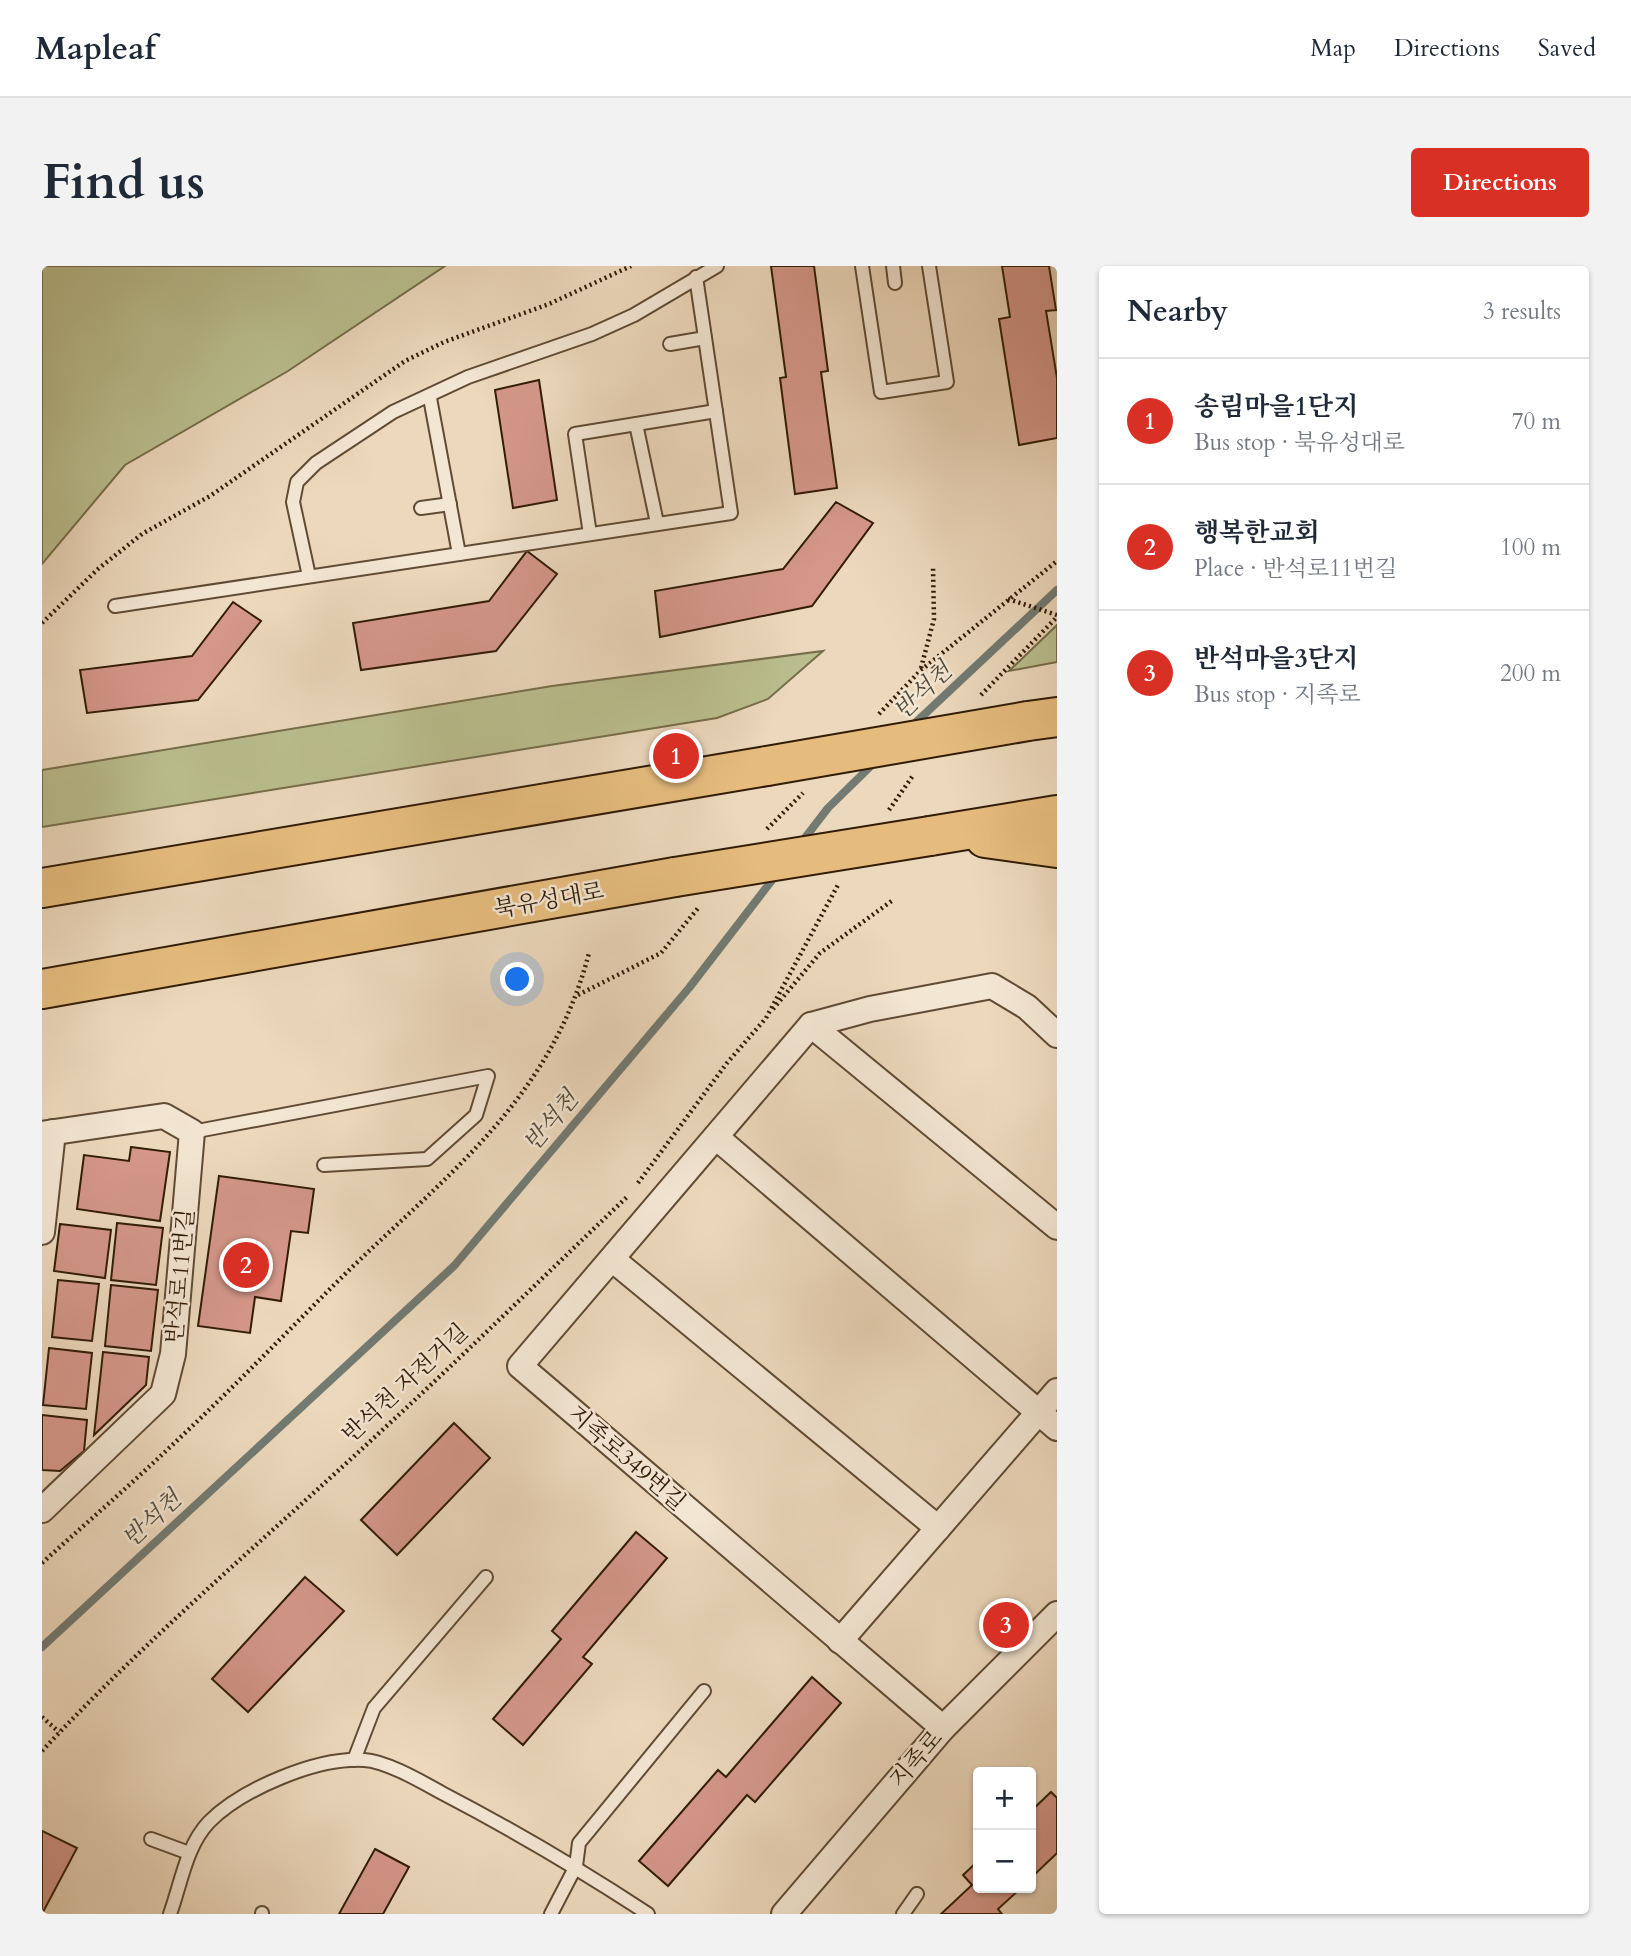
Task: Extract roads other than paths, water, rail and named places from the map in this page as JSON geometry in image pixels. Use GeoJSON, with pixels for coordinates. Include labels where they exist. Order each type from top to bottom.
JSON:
{"type":"FeatureCollection","features":[{"type":"Feature","properties":{"kind":"main road"},"geometry":{"type":"LineString","coordinates":[[42,888],[1043,719]]}},
{"type":"Feature","properties":{"kind":"main road","name":"북유성대로"},"geometry":{"type":"LineString","coordinates":[[42,989],[675,877],[1057,815]]}},
{"type":"Feature","properties":{"kind":"main road"},"geometry":{"type":"LineString","coordinates":[[930,836],[989,838],[1057,848]]}},
{"type":"Feature","properties":{"kind":"street"},"geometry":{"type":"LineString","coordinates":[[811,1025],[870,1009],[992,986],[1027,1007],[1057,1035]]}},
{"type":"Feature","properties":{"kind":"street"},"geometry":{"type":"LineString","coordinates":[[811,1025],[1057,1227]]}},
{"type":"Feature","properties":{"kind":"street","name":"지족로349번길"},"geometry":{"type":"LineString","coordinates":[[811,1025],[520,1366],[943,1728]]}},
{"type":"Feature","properties":{"kind":"street"},"geometry":{"type":"LineString","coordinates":[[42,1232],[48,1133],[164,1116],[192,1132]]}},
{"type":"Feature","properties":{"kind":"street","name":"반석로11번길"},"geometry":{"type":"LineString","coordinates":[[42,1510],[163,1394],[173,1354],[192,1132]]}},
{"type":"Feature","properties":{"kind":"street"},"geometry":{"type":"LineString","coordinates":[[716,1137],[1048,1420]]}},
{"type":"Feature","properties":{"kind":"street"},"geometry":{"type":"LineString","coordinates":[[611,1259],[939,1528]]}},
{"type":"Feature","properties":{"kind":"street"},"geometry":{"type":"LineString","coordinates":[[840,1641],[939,1528],[1048,1420],[1057,1391]]}},
{"type":"Feature","properties":{"kind":"street","name":"지족로"},"geometry":{"type":"LineString","coordinates":[[784,1914],[943,1728],[1057,1614]]}},
{"type":"Feature","properties":{"kind":"lane"},"geometry":{"type":"LineString","coordinates":[[309,576],[293,502],[297,482],[316,463],[393,412],[468,377],[623,320],[717,266]]}},
{"type":"Feature","properties":{"kind":"lane"},"geometry":{"type":"LineString","coordinates":[[862,266],[881,392],[947,382],[929,266]]}},
{"type":"Feature","properties":{"kind":"lane"},"geometry":{"type":"LineString","coordinates":[[893,266],[895,283]]}},
{"type":"Feature","properties":{"kind":"lane"},"geometry":{"type":"LineString","coordinates":[[115,606],[731,513],[696,277]]}},
{"type":"Feature","properties":{"kind":"lane"},"geometry":{"type":"LineString","coordinates":[[670,344],[705,338]]}},
{"type":"Feature","properties":{"kind":"lane"},"geometry":{"type":"LineString","coordinates":[[430,397],[459,554]]}},
{"type":"Feature","properties":{"kind":"lane"},"geometry":{"type":"LineString","coordinates":[[590,534],[575,434],[716,411]]}},
{"type":"Feature","properties":{"kind":"lane"},"geometry":{"type":"LineString","coordinates":[[636,424],[657,523]]}},
{"type":"Feature","properties":{"kind":"lane"},"geometry":{"type":"LineString","coordinates":[[421,508],[450,503]]}},
{"type":"Feature","properties":{"kind":"lane"},"geometry":{"type":"LineString","coordinates":[[192,1132],[488,1076],[475,1115],[426,1159],[324,1165]]}},
{"type":"Feature","properties":{"kind":"lane"},"geometry":{"type":"LineString","coordinates":[[354,1760],[374,1708],[486,1577]]}},
{"type":"Feature","properties":{"kind":"lane"},"geometry":{"type":"LineString","coordinates":[[551,1914],[576,1866],[579,1843],[704,1691]]}},
{"type":"Feature","properties":{"kind":"lane"},"geometry":{"type":"LineString","coordinates":[[170,1914],[190,1853],[209,1823],[276,1780],[326,1763],[366,1759],[414,1777],[576,1866],[648,1914]]}},
{"type":"Feature","properties":{"kind":"lane"},"geometry":{"type":"LineString","coordinates":[[151,1839],[190,1853]]}},
{"type":"Feature","properties":{"kind":"lane"},"geometry":{"type":"LineString","coordinates":[[903,1914],[917,1894]]}},
{"type":"Feature","properties":{"kind":"waterway","name":"반석천"},"geometry":{"type":"LineString","coordinates":[[912,726],[1057,590]]}},
{"type":"Feature","properties":{"kind":"waterway","name":"반석천"},"geometry":{"type":"LineString","coordinates":[[801,843],[828,808],[875,762]]}},
{"type":"Feature","properties":{"kind":"waterway","name":"반석천"},"geometry":{"type":"LineString","coordinates":[[42,1647],[454,1266],[689,988],[776,875]]}},
{"type":"Feature","properties":{"kind":"place","name":"송림마을1단지"},"geometry":{"type":"Point","coordinates":[676,756]}},
{"type":"Feature","properties":{"kind":"place","name":"행복한교회"},"geometry":{"type":"Point","coordinates":[246,1265]}},
{"type":"Feature","properties":{"kind":"place","name":"반석마을3단지"},"geometry":{"type":"Point","coordinates":[1006,1625]}}]}
